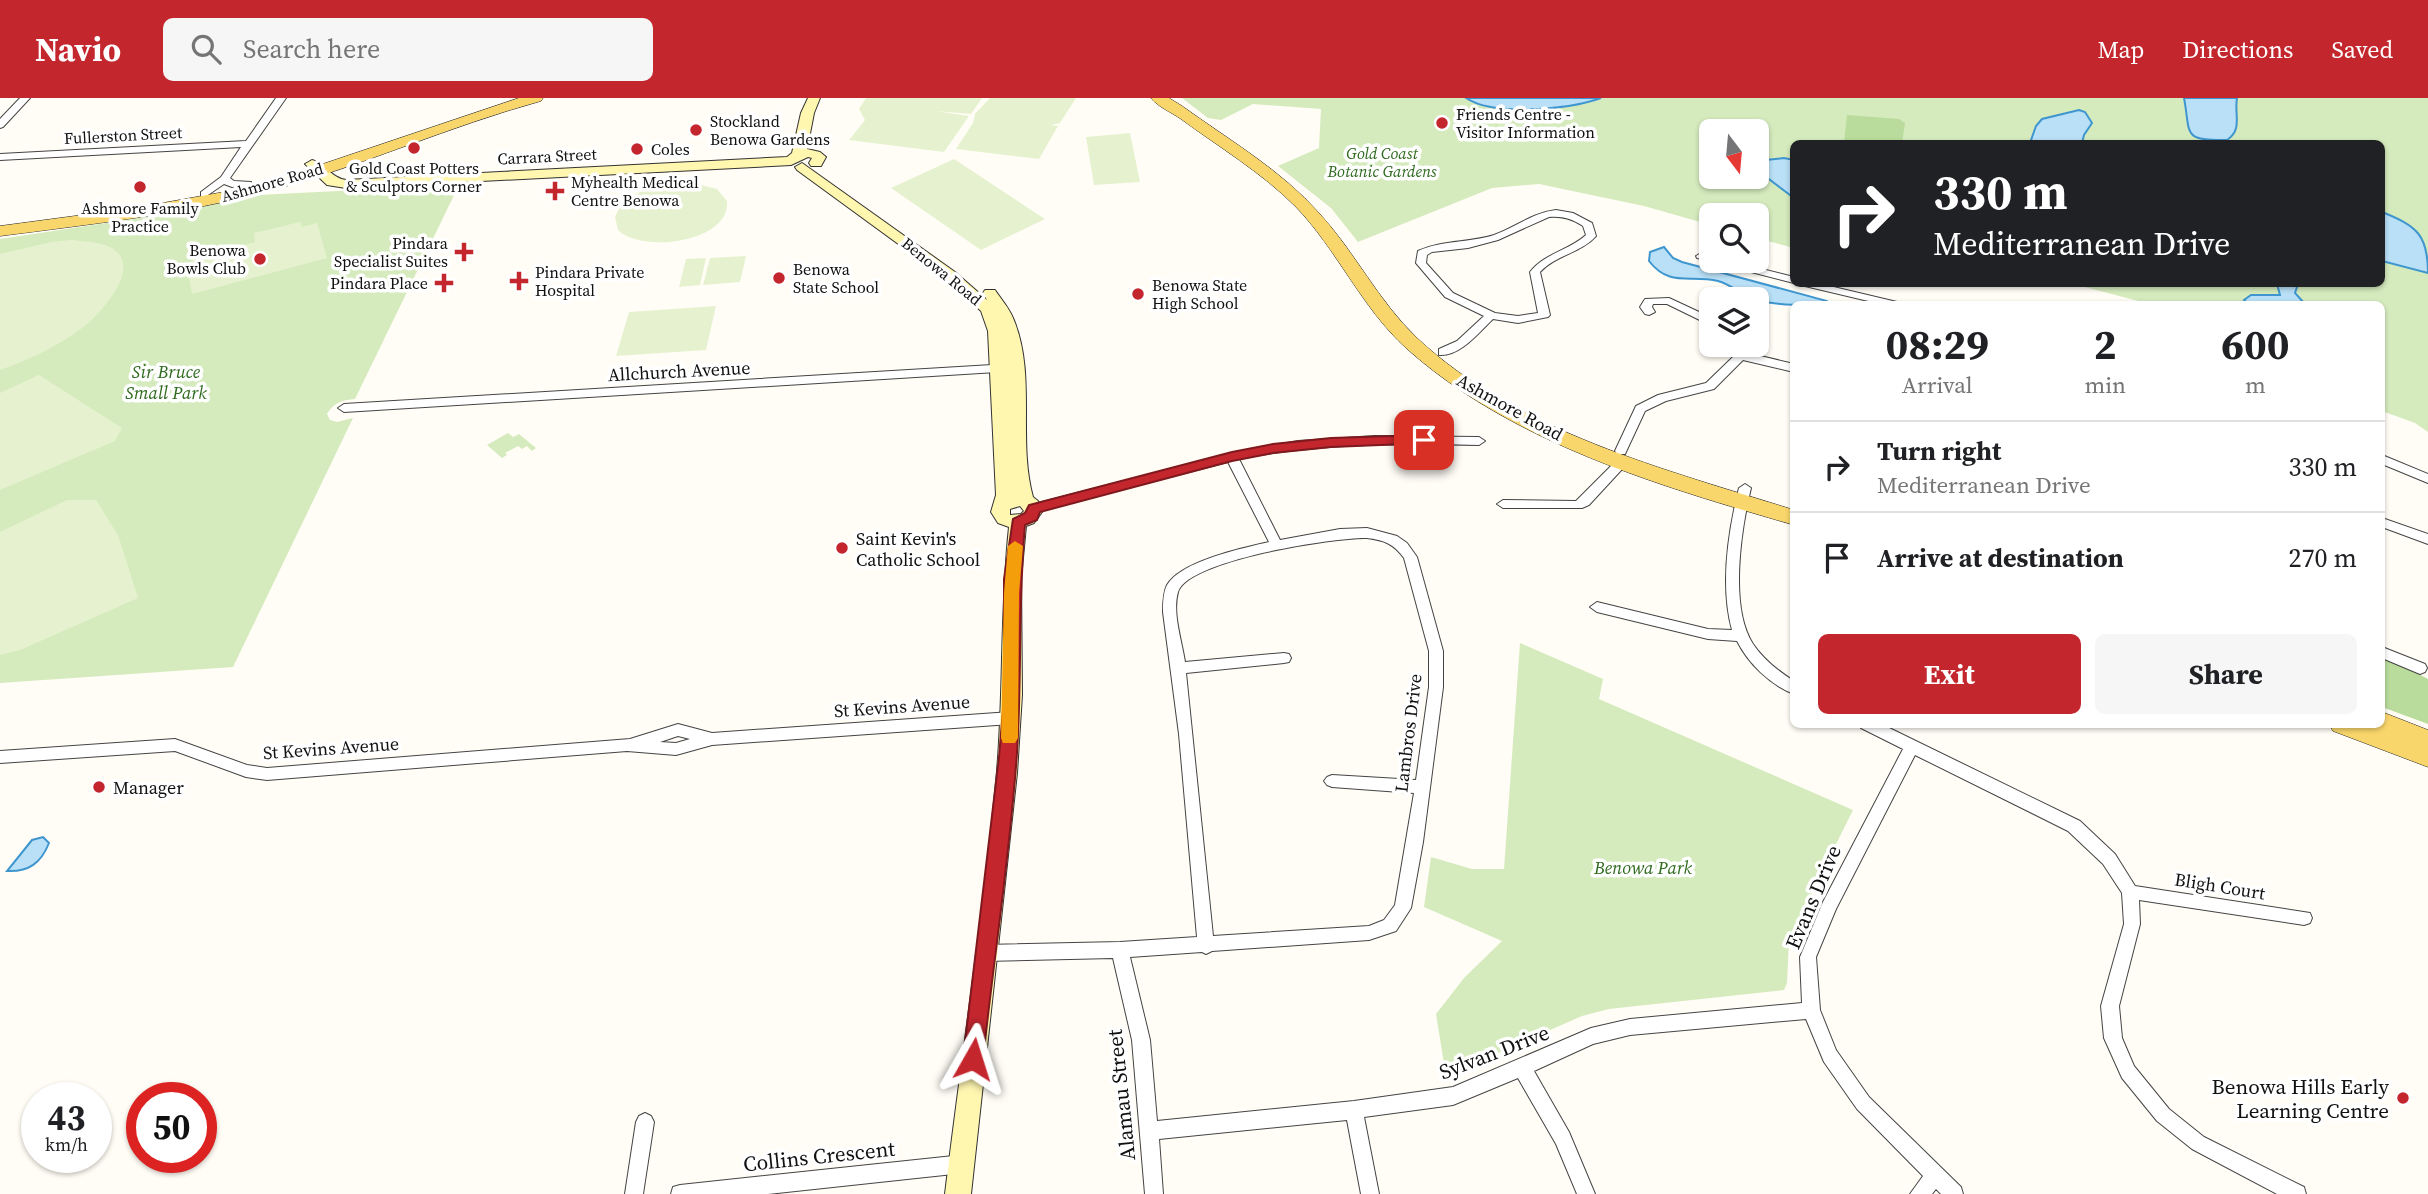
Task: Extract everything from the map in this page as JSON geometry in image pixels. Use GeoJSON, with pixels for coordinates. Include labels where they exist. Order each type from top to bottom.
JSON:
{"type":"FeatureCollection","features":[{"type":"Feature","properties":{"kind":"main road","name":"Ashmore Road"},"geometry":{"type":"LineString","coordinates":[[0,231],[207,200],[267,186],[514,98]]}},
{"type":"Feature","properties":{"kind":"main road","name":"Ashmore Road"},"geometry":{"type":"LineString","coordinates":[[0,223],[205,194],[315,167],[536,98]]}},
{"type":"Feature","properties":{"kind":"main road","name":"Ashmore Road"},"geometry":{"type":"LineString","coordinates":[[1158,98],[1300,203],[1381,309],[1412,342],[1446,370],[1486,397],[1530,422],[1621,457],[1743,494],[1790,502]]}},
{"type":"Feature","properties":{"kind":"main road","name":"Ashmore Road"},"geometry":{"type":"LineString","coordinates":[[1175,98],[1305,195],[1394,306],[1443,352],[1490,387],[1621,457]]}},
{"type":"Feature","properties":{"kind":"main road"},"geometry":{"type":"LineString","coordinates":[[803,157],[809,101]]}},
{"type":"Feature","properties":{"kind":"main road","name":"Carrara Street"},"geometry":{"type":"LineString","coordinates":[[315,167],[332,182],[346,184],[803,157]]}},
{"type":"Feature","properties":{"kind":"main road","name":"Benowa Road"},"geometry":{"type":"LineString","coordinates":[[803,157],[975,295],[992,317],[1008,369],[1017,475],[1030,504]]}},
{"type":"Feature","properties":{"kind":"main road","name":"Benowa Road"},"geometry":{"type":"LineString","coordinates":[[1003,505],[1008,369]]}},
{"type":"Feature","properties":{"kind":"main road","name":"Ashmore Road"},"geometry":{"type":"LineString","coordinates":[[1743,494],[1790,515]]}},
{"type":"Feature","properties":{"kind":"main road"},"geometry":{"type":"LineString","coordinates":[[1016,499],[1030,504],[1031,516],[1018,522],[1004,519],[1000,512],[1003,505],[1016,499]]}},
{"type":"Feature","properties":{"kind":"main road"},"geometry":{"type":"LineString","coordinates":[[958,1194],[1011,718],[1012,593],[1018,522]]}},
{"type":"Feature","properties":{"kind":"main road"},"geometry":{"type":"LineString","coordinates":[[2385,723],[2428,740]]}},
{"type":"Feature","properties":{"kind":"main road"},"geometry":{"type":"LineString","coordinates":[[2352,728],[2428,757]]}},
{"type":"Feature","properties":{"kind":"street"},"geometry":{"type":"LineString","coordinates":[[0,125],[25,98]]}},
{"type":"Feature","properties":{"kind":"street"},"geometry":{"type":"LineString","coordinates":[[205,194],[224,179],[281,98]]}},
{"type":"Feature","properties":{"kind":"street","name":"Fullerston Street"},"geometry":{"type":"LineString","coordinates":[[0,157],[248,144]]}},
{"type":"Feature","properties":{"kind":"street"},"geometry":{"type":"LineString","coordinates":[[224,179],[232,184],[247,184]]}},
{"type":"Feature","properties":{"kind":"street"},"geometry":{"type":"LineString","coordinates":[[1562,214],[1588,225],[1591,236],[1584,243],[1542,262],[1535,272],[1544,315],[1530,320],[1509,321],[1491,315],[1449,295],[1421,263],[1422,253],[1429,249],[1472,244],[1497,237],[1530,219],[1549,215],[1562,214]]}},
{"type":"Feature","properties":{"kind":"street"},"geometry":{"type":"LineString","coordinates":[[1766,273],[1790,279]]}},
{"type":"Feature","properties":{"kind":"street"},"geometry":{"type":"LineString","coordinates":[[1822,287],[1880,301]]}},
{"type":"Feature","properties":{"kind":"street"},"geometry":{"type":"LineString","coordinates":[[1649,312],[1646,307],[1648,301],[1670,301],[1699,316]]}},
{"type":"Feature","properties":{"kind":"street"},"geometry":{"type":"LineString","coordinates":[[1443,352],[1461,343],[1491,315]]}},
{"type":"Feature","properties":{"kind":"street"},"geometry":{"type":"LineString","coordinates":[[1503,504],[1577,505],[1584,502],[1621,457],[1640,409],[1662,398],[1710,386],[1739,357]]}},
{"type":"Feature","properties":{"kind":"street"},"geometry":{"type":"LineString","coordinates":[[1748,357],[1790,367]]}},
{"type":"Feature","properties":{"kind":"street","name":"Allchurch Avenue"},"geometry":{"type":"LineString","coordinates":[[344,408],[1008,369]]}},
{"type":"Feature","properties":{"kind":"street"},"geometry":{"type":"LineString","coordinates":[[1030,504],[1273,449],[1331,442],[1396,439],[1479,441]]}},
{"type":"Feature","properties":{"kind":"street"},"geometry":{"type":"LineString","coordinates":[[1232,457],[1276,544]]}},
{"type":"Feature","properties":{"kind":"street"},"geometry":{"type":"LineString","coordinates":[[2385,460],[2428,479]]}},
{"type":"Feature","properties":{"kind":"street"},"geometry":{"type":"LineString","coordinates":[[1743,494],[1731,585],[1733,614],[1741,636],[1755,656],[1781,681],[1790,686]]}},
{"type":"Feature","properties":{"kind":"street"},"geometry":{"type":"LineString","coordinates":[[2385,523],[2428,540]]}},
{"type":"Feature","properties":{"kind":"street","name":"Lambros Drive"},"geometry":{"type":"LineString","coordinates":[[984,953],[1206,946],[1369,933],[1390,926],[1403,908],[1415,842],[1436,687],[1436,651],[1410,557],[1405,546],[1391,537],[1375,533],[1324,536],[1276,544],[1188,572],[1174,585],[1170,600],[1206,946]]}},
{"type":"Feature","properties":{"kind":"street"},"geometry":{"type":"LineString","coordinates":[[1597,607],[1708,634],[1741,636]]}},
{"type":"Feature","properties":{"kind":"street"},"geometry":{"type":"LineString","coordinates":[[2385,653],[2420,668]]}},
{"type":"Feature","properties":{"kind":"street"},"geometry":{"type":"LineString","coordinates":[[1179,668],[1284,658]]}},
{"type":"Feature","properties":{"kind":"street","name":"St Kevins Avenue"},"geometry":{"type":"LineString","coordinates":[[0,757],[175,745],[246,771],[267,774],[670,741],[1011,718]]}},
{"type":"Feature","properties":{"kind":"street"},"geometry":{"type":"LineString","coordinates":[[1874,728],[2074,826],[2109,859],[2130,892],[2132,924],[2110,1006],[2113,1038],[2128,1072],[2163,1115],[2198,1143],[2297,1194]]}},
{"type":"Feature","properties":{"kind":"street","name":"Evans Drive"},"geometry":{"type":"LineString","coordinates":[[1912,747],[1840,884],[1808,957],[1811,1010],[1830,1056],[1863,1103],[1954,1194]]}},
{"type":"Feature","properties":{"kind":"street"},"geometry":{"type":"LineString","coordinates":[[1332,781],[1421,787]]}},
{"type":"Feature","properties":{"kind":"street","name":"Bligh Court"},"geometry":{"type":"LineString","coordinates":[[2130,892],[2304,918]]}},
{"type":"Feature","properties":{"kind":"street","name":"Alamau Street"},"geometry":{"type":"LineString","coordinates":[[1120,950],[1141,1040],[1154,1194]]}},
{"type":"Feature","properties":{"kind":"street","name":"Sylvan Drive"},"geometry":{"type":"LineString","coordinates":[[1148,1131],[1354,1110],[1453,1096],[1591,1036],[1630,1027],[1811,1010]]}},
{"type":"Feature","properties":{"kind":"street"},"geometry":{"type":"LineString","coordinates":[[1522,1068],[1563,1138],[1586,1194]]}},
{"type":"Feature","properties":{"kind":"street"},"geometry":{"type":"LineString","coordinates":[[1354,1110],[1370,1194]]}},
{"type":"Feature","properties":{"kind":"street"},"geometry":{"type":"LineString","coordinates":[[634,1194],[645,1122]]}},
{"type":"Feature","properties":{"kind":"street","name":"Collins Crescent"},"geometry":{"type":"LineString","coordinates":[[680,1194],[962,1164]]}},
{"type":"Feature","properties":{"kind":"street"},"geometry":{"type":"LineString","coordinates":[[1919,1194],[1935,1176]]}},
{"type":"Feature","properties":{"kind":"green space"},"geometry":{"type":"Polygon","coordinates":[[[866,98],[982,98],[971,114],[936,111],[969,116],[944,152],[849,140],[865,120],[859,109],[866,98]]]}},
{"type":"Feature","properties":{"kind":"green space"},"geometry":{"type":"Polygon","coordinates":[[[990,98],[1076,98],[1060,123],[1051,125],[1058,126],[1039,159],[956,149],[973,123],[975,114],[990,98]]]}},
{"type":"Feature","properties":{"kind":"green space","name":"Gold Coast Botanic Gardens"},"geometry":{"type":"Polygon","coordinates":[[[1182,98],[2428,98],[2428,432],[2415,423],[2385,412],[2385,301],[2138,301],[2085,287],[2385,287],[2385,140],[1790,140],[1790,247],[1769,241],[1769,203],[1699,203],[1699,222],[1644,206],[1539,184],[1492,188],[1358,242],[1331,208],[1278,166],[1319,148],[1321,109],[1253,104],[1221,120],[1208,118],[1182,98]]]}},
{"type":"Feature","properties":{"kind":"green space"},"geometry":{"type":"Polygon","coordinates":[[[1847,115],[1899,119],[1905,123],[1902,140],[1844,140],[1847,115]]]}},
{"type":"Feature","properties":{"kind":"green space"},"geometry":{"type":"Polygon","coordinates":[[[1130,133],[1140,182],[1094,185],[1086,137],[1130,133]]]}},
{"type":"Feature","properties":{"kind":"green space"},"geometry":{"type":"Polygon","coordinates":[[[954,159],[1045,219],[981,250],[891,188],[954,159]]]}},
{"type":"Feature","properties":{"kind":"green space"},"geometry":{"type":"Polygon","coordinates":[[[689,182],[717,189],[727,201],[724,215],[715,226],[701,235],[664,242],[630,237],[618,230],[615,217],[620,207],[636,194],[657,186],[689,182]]]}},
{"type":"Feature","properties":{"kind":"green space","name":"Sir Bruce Small Park"},"geometry":{"type":"Polygon","coordinates":[[[459,185],[355,399],[338,403],[327,414],[330,420],[337,422],[353,418],[233,667],[0,683],[0,239],[173,213],[258,195],[459,185]]]}},
{"type":"Feature","properties":{"kind":"green space","name":"Benowa Bowls Club"},"geometry":{"type":"Polygon","coordinates":[[[300,222],[302,227],[317,223],[327,258],[192,294],[187,265],[193,260],[255,242],[254,233],[300,222]]]}},
{"type":"Feature","properties":{"kind":"green space"},"geometry":{"type":"Polygon","coordinates":[[[72,240],[102,244],[118,253],[123,261],[123,271],[115,292],[86,325],[67,339],[0,370],[0,254],[72,240]]]}},
{"type":"Feature","properties":{"kind":"green space"},"geometry":{"type":"Polygon","coordinates":[[[746,256],[740,282],[703,285],[710,258],[746,256]]]}},
{"type":"Feature","properties":{"kind":"green space"},"geometry":{"type":"Polygon","coordinates":[[[706,258],[700,285],[679,287],[686,259],[706,258]]]}},
{"type":"Feature","properties":{"kind":"green space"},"geometry":{"type":"Polygon","coordinates":[[[716,306],[706,350],[616,356],[629,312],[716,306]]]}},
{"type":"Feature","properties":{"kind":"green space"},"geometry":{"type":"Polygon","coordinates":[[[39,375],[122,428],[115,441],[0,490],[0,393],[39,375]]]}},
{"type":"Feature","properties":{"kind":"green space"},"geometry":{"type":"Polygon","coordinates":[[[508,433],[513,437],[519,434],[536,448],[532,451],[527,446],[522,449],[518,446],[505,453],[507,455],[502,458],[487,445],[508,433]]]}},
{"type":"Feature","properties":{"kind":"green space"},"geometry":{"type":"Polygon","coordinates":[[[67,500],[96,500],[118,535],[138,598],[20,650],[0,655],[0,532],[67,500]]]}},
{"type":"Feature","properties":{"kind":"green space","name":"Benowa Park"},"geometry":{"type":"Polygon","coordinates":[[[1520,643],[1603,679],[1599,699],[1853,810],[1789,939],[1787,983],[1784,990],[1609,1009],[1582,1016],[1446,1076],[1436,1014],[1464,978],[1502,941],[1424,907],[1431,857],[1472,869],[1504,869],[1520,643]]]}},
{"type":"Feature","properties":{"kind":"green space"},"geometry":{"type":"Polygon","coordinates":[[[2385,657],[2428,679],[2428,724],[2385,708],[2385,657]]]}},
{"type":"Feature","properties":{"kind":"water"},"geometry":{"type":"Polygon","coordinates":[[[1466,98],[1601,98],[1552,108],[1513,109],[1495,108],[1466,98]]]}},
{"type":"Feature","properties":{"kind":"water"},"geometry":{"type":"Polygon","coordinates":[[[2184,98],[2237,98],[2236,127],[2232,136],[2227,140],[2195,137],[2189,127],[2184,98]]]}},
{"type":"Feature","properties":{"kind":"water"},"geometry":{"type":"Polygon","coordinates":[[[2079,110],[2085,112],[2092,123],[2083,140],[2031,140],[2042,119],[2079,110]]]}},
{"type":"Feature","properties":{"kind":"water"},"geometry":{"type":"Polygon","coordinates":[[[1790,159],[1790,195],[1769,179],[1769,160],[1790,159]]]}},
{"type":"Feature","properties":{"kind":"water"},"geometry":{"type":"Polygon","coordinates":[[[2385,213],[2412,227],[2418,234],[2426,249],[2428,273],[2385,262],[2385,213]]]}},
{"type":"Feature","properties":{"kind":"water"},"geometry":{"type":"Polygon","coordinates":[[[1664,247],[1673,258],[1699,267],[1699,273],[1723,273],[1827,301],[1790,301],[1790,305],[1770,303],[1769,287],[1732,287],[1708,279],[1673,277],[1665,275],[1649,261],[1650,252],[1664,247]]]}},
{"type":"Feature","properties":{"kind":"water"},"geometry":{"type":"Polygon","coordinates":[[[2278,287],[2297,287],[2295,293],[2302,301],[2244,300],[2251,295],[2280,295],[2278,287]]]}},
{"type":"Feature","properties":{"kind":"water"},"geometry":{"type":"Polygon","coordinates":[[[43,837],[49,843],[38,861],[22,870],[7,871],[32,840],[43,837]]]}},
{"type":"Feature","properties":{"kind":"slow traffic"},"geometry":{"type":"LineString","coordinates":[[1009,738],[1015,546]]}},
{"type":"Feature","properties":{"kind":"place","name":"Friends Centre - Visitor Information"},"geometry":{"type":"Point","coordinates":[1442,123]}},
{"type":"Feature","properties":{"kind":"place","name":"Stockland Benowa Gardens"},"geometry":{"type":"Point","coordinates":[696,130]}},
{"type":"Feature","properties":{"kind":"place","name":"Gold Coast Potters & Sculptors Corner"},"geometry":{"type":"Point","coordinates":[414,148]}},
{"type":"Feature","properties":{"kind":"place","name":"Coles"},"geometry":{"type":"Point","coordinates":[637,149]}},
{"type":"Feature","properties":{"kind":"place","name":"Ashmore Family Practice"},"geometry":{"type":"Point","coordinates":[140,187]}},
{"type":"Feature","properties":{"kind":"place","name":"Myhealth Medical Centre Benowa"},"geometry":{"type":"Point","coordinates":[555,191]}},
{"type":"Feature","properties":{"kind":"place","name":"Pindara Specialist Suites"},"geometry":{"type":"Point","coordinates":[464,252]}},
{"type":"Feature","properties":{"kind":"place","name":"Benowa Bowls Club"},"geometry":{"type":"Point","coordinates":[260,259]}},
{"type":"Feature","properties":{"kind":"place","name":"Benowa State School"},"geometry":{"type":"Point","coordinates":[779,278]}},
{"type":"Feature","properties":{"kind":"place","name":"Pindara Private Hospital"},"geometry":{"type":"Point","coordinates":[519,281]}},
{"type":"Feature","properties":{"kind":"place","name":"Pindara Place"},"geometry":{"type":"Point","coordinates":[444,283]}},
{"type":"Feature","properties":{"kind":"place","name":"Benowa State High School"},"geometry":{"type":"Point","coordinates":[1138,294]}},
{"type":"Feature","properties":{"kind":"place","name":"Saint Kevin's Catholic School"},"geometry":{"type":"Point","coordinates":[842,548]}},
{"type":"Feature","properties":{"kind":"place","name":"Manager"},"geometry":{"type":"Point","coordinates":[99,787]}},
{"type":"Feature","properties":{"kind":"place","name":"Benowa Hills Early Learning Centre"},"geometry":{"type":"Point","coordinates":[2403,1098]}},
{"type":"Feature","properties":{"kind":"route"},"geometry":{"type":"LineString","coordinates":[[973,1059],[1007,773],[1012,698],[1012,579],[1018,522],[1028,519],[1034,508],[1232,457],[1331,442],[1424,440]]}}]}
